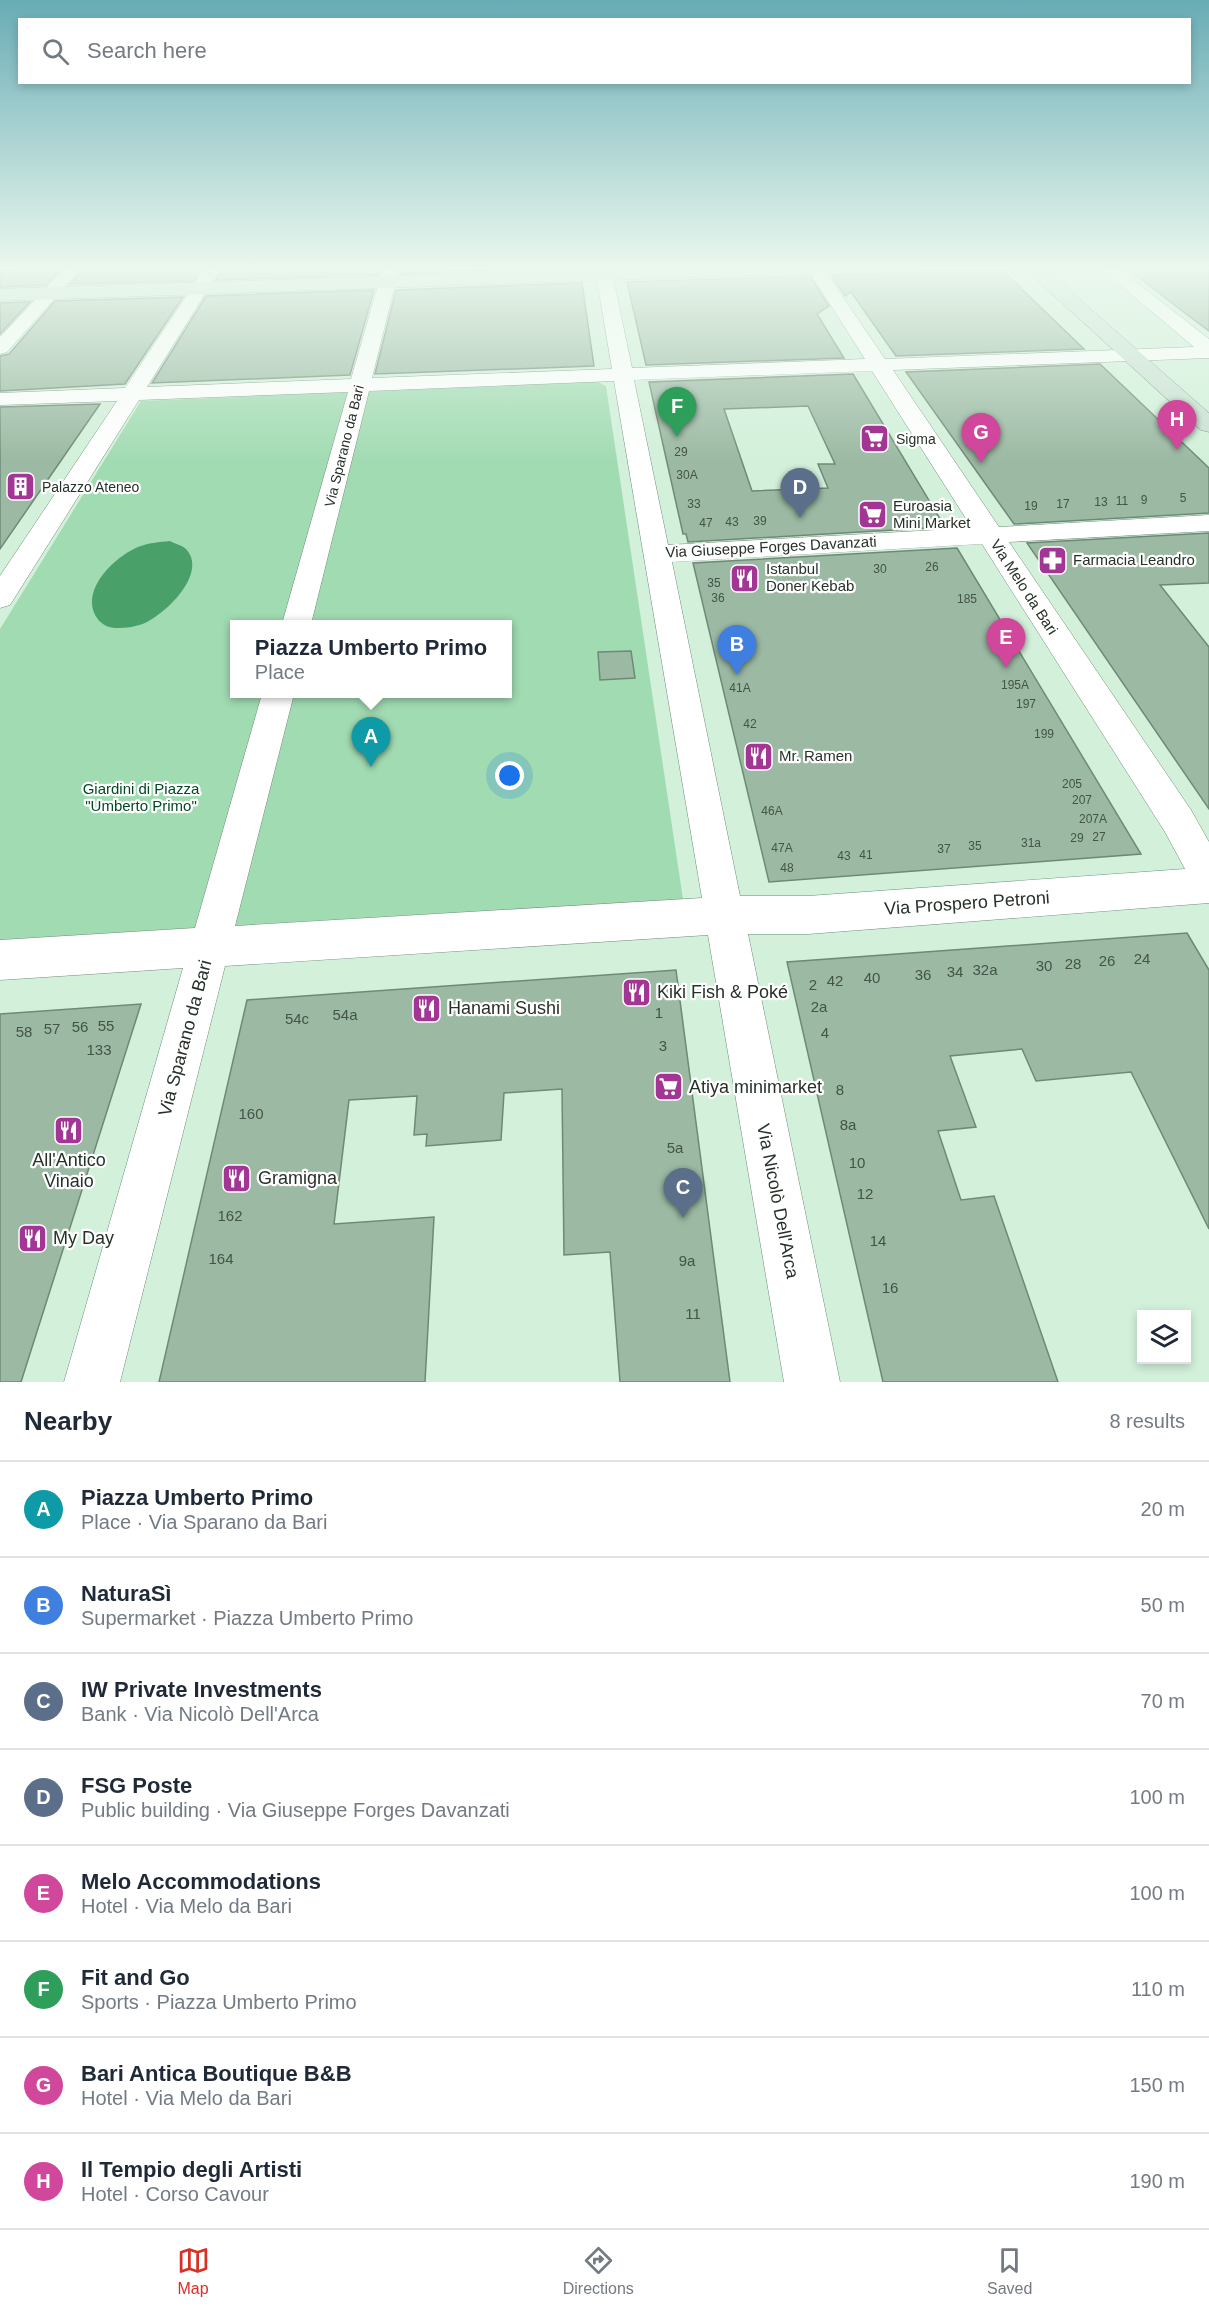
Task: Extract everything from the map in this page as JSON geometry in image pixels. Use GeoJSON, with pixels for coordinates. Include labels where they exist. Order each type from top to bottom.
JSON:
{"type":"FeatureCollection","features":[{"type":"Feature","properties":{"kind":"street"},"geometry":{"type":"LineString","coordinates":[[0,348],[14,332]]}},
{"type":"Feature","properties":{"kind":"street"},"geometry":{"type":"LineString","coordinates":[[0,598],[171,332]]}},
{"type":"Feature","properties":{"kind":"street","name":"Via Sparano da Bari"},"geometry":{"type":"LineString","coordinates":[[298,620],[374,332]]}},
{"type":"Feature","properties":{"kind":"street","name":"Via Nicolò Dell'Arca"},"geometry":{"type":"LineString","coordinates":[[615,332],[812,1382]]}},
{"type":"Feature","properties":{"kind":"street","name":"Via Melo da Bari"},"geometry":{"type":"LineString","coordinates":[[858,332],[1178,821],[1209,878]]}},
{"type":"Feature","properties":{"kind":"street"},"geometry":{"type":"LineString","coordinates":[[1104,332],[1209,425]]}},
{"type":"Feature","properties":{"kind":"street"},"geometry":{"type":"LineString","coordinates":[[1186,332],[1209,351]]}},
{"type":"Feature","properties":{"kind":"street"},"geometry":{"type":"LineString","coordinates":[[0,399],[1209,351]]}},
{"type":"Feature","properties":{"kind":"street","name":"Via Giuseppe Forges Davanzati"},"geometry":{"type":"LineString","coordinates":[[657,554],[1209,523]]}},
{"type":"Feature","properties":{"kind":"street","name":"Via Sparano da Bari"},"geometry":{"type":"LineString","coordinates":[[92,1382],[277,698]]}},
{"type":"Feature","properties":{"kind":"street","name":"Via Prospero Petroni"},"geometry":{"type":"LineString","coordinates":[[0,960],[725,915],[808,915],[1209,885]]}},
{"type":"Feature","properties":{"kind":"green space","name":"Giardini di Piazza \"Umberto Primo\""},"geometry":{"type":"Polygon","coordinates":[[[598,382],[606,386],[684,906],[0,947],[0,629],[141,401],[598,382]]]}},
{"type":"Feature","properties":{"kind":"shaded area"},"geometry":{"type":"Polygon","coordinates":[[[170,541],[186,549],[191,559],[192,569],[189,580],[174,601],[155,617],[139,625],[113,628],[101,622],[93,608],[92,597],[102,576],[119,559],[138,547],[170,541]]]}},
{"type":"Feature","properties":{"kind":"building"},"geometry":{"type":"Polygon","coordinates":[[[28,332],[159,332],[125,384],[0,391],[0,356],[9,354],[28,332]]]}},
{"type":"Feature","properties":{"kind":"building"},"geometry":{"type":"Polygon","coordinates":[[[183,332],[362,332],[350,375],[152,383],[183,332]]]}},
{"type":"Feature","properties":{"kind":"building"},"geometry":{"type":"Polygon","coordinates":[[[385,332],[589,332],[594,366],[375,374],[385,332]]]}},
{"type":"Feature","properties":{"kind":"building"},"geometry":{"type":"Polygon","coordinates":[[[639,332],[828,332],[844,358],[646,365],[639,332]]]}},
{"type":"Feature","properties":{"kind":"building"},"geometry":{"type":"Polygon","coordinates":[[[879,332],[1067,332],[1084,349],[896,356],[879,332]]]}},
{"type":"Feature","properties":{"kind":"building"},"geometry":{"type":"Polygon","coordinates":[[[1100,364],[1209,468],[1209,513],[1014,524],[906,372],[1100,364]]]}},
{"type":"Feature","properties":{"kind":"building"},"geometry":{"type":"Polygon","coordinates":[[[853,374],[945,527],[688,542],[686,534],[683,534],[649,382],[853,374]],[[808,406],[724,409],[752,491],[828,488],[818,464],[835,464],[808,406]]]}},
{"type":"Feature","properties":{"kind":"building","name":"Palazzo Ateneo"},"geometry":{"type":"Polygon","coordinates":[[[100,404],[0,549],[0,407],[100,404]]]}},
{"type":"Feature","properties":{"kind":"building"},"geometry":{"type":"Polygon","coordinates":[[[1209,533],[1209,583],[1160,585],[1209,647],[1209,809],[1027,543],[1209,533]]]}},
{"type":"Feature","properties":{"kind":"building"},"geometry":{"type":"Polygon","coordinates":[[[957,548],[1141,854],[769,882],[693,563],[957,548]]]}},
{"type":"Feature","properties":{"kind":"building"},"geometry":{"type":"Polygon","coordinates":[[[631,651],[635,678],[600,680],[598,652],[631,651]]]}},
{"type":"Feature","properties":{"kind":"building"},"geometry":{"type":"Polygon","coordinates":[[[1187,933],[1209,970],[1209,1229],[1131,1072],[1036,1081],[1022,1049],[950,1056],[976,1127],[938,1131],[961,1200],[994,1196],[1058,1382],[883,1382],[787,962],[1187,933]]]}},
{"type":"Feature","properties":{"kind":"building"},"geometry":{"type":"Polygon","coordinates":[[[676,970],[730,1382],[620,1382],[610,1252],[564,1255],[562,1089],[504,1093],[501,1140],[426,1146],[427,1134],[414,1135],[417,1096],[349,1100],[334,1224],[434,1217],[425,1382],[159,1382],[247,1000],[676,970]]]}},
{"type":"Feature","properties":{"kind":"building"},"geometry":{"type":"Polygon","coordinates":[[[141,1004],[21,1382],[0,1382],[0,1014],[141,1004]]]}},
{"type":"Feature","properties":{"kind":"place","name":"Fit and Go"},"geometry":{"type":"Point","coordinates":[677,437]}},
{"type":"Feature","properties":{"kind":"place","name":"Sigma"},"geometry":{"type":"Point","coordinates":[875,439]}},
{"type":"Feature","properties":{"kind":"place","name":"Il Tempio degli Artisti"},"geometry":{"type":"Point","coordinates":[1177,450]}},
{"type":"Feature","properties":{"kind":"place","name":"Bari Antica Boutique B&B"},"geometry":{"type":"Point","coordinates":[981,463]}},
{"type":"Feature","properties":{"kind":"place","name":"Palazzo Ateneo"},"geometry":{"type":"Point","coordinates":[21,487]}},
{"type":"Feature","properties":{"kind":"place","name":"Euroasia Mini Market"},"geometry":{"type":"Point","coordinates":[872,515]}},
{"type":"Feature","properties":{"kind":"place","name":"FSG Poste"},"geometry":{"type":"Point","coordinates":[800,518]}},
{"type":"Feature","properties":{"kind":"place","name":"Farmacia Leandro"},"geometry":{"type":"Point","coordinates":[1052,560]}},
{"type":"Feature","properties":{"kind":"place","name":"Istanbul Doner Kebab"},"geometry":{"type":"Point","coordinates":[745,578]}},
{"type":"Feature","properties":{"kind":"place","name":"Melo Accommodations"},"geometry":{"type":"Point","coordinates":[1006,668]}},
{"type":"Feature","properties":{"kind":"place","name":"NaturaSì"},"geometry":{"type":"Point","coordinates":[737,675]}},
{"type":"Feature","properties":{"kind":"place","name":"Mr. Ramen"},"geometry":{"type":"Point","coordinates":[758,756]}},
{"type":"Feature","properties":{"kind":"place","name":"Piazza Umberto Primo"},"geometry":{"type":"Point","coordinates":[371,767]}},
{"type":"Feature","properties":{"kind":"place","name":"Kiki Fish & Poké"},"geometry":{"type":"Point","coordinates":[636,992]}},
{"type":"Feature","properties":{"kind":"place","name":"Hanami Sushi"},"geometry":{"type":"Point","coordinates":[427,1008]}},
{"type":"Feature","properties":{"kind":"place","name":"Atiya minimarket"},"geometry":{"type":"Point","coordinates":[668,1087]}},
{"type":"Feature","properties":{"kind":"place","name":"All'Antico Vinaio"},"geometry":{"type":"Point","coordinates":[69,1131]}},
{"type":"Feature","properties":{"kind":"place","name":"Gramigna"},"geometry":{"type":"Point","coordinates":[237,1178]}},
{"type":"Feature","properties":{"kind":"place","name":"IW Private Investments"},"geometry":{"type":"Point","coordinates":[683,1218]}},
{"type":"Feature","properties":{"kind":"place","name":"My Day"},"geometry":{"type":"Point","coordinates":[32,1238]}}]}
